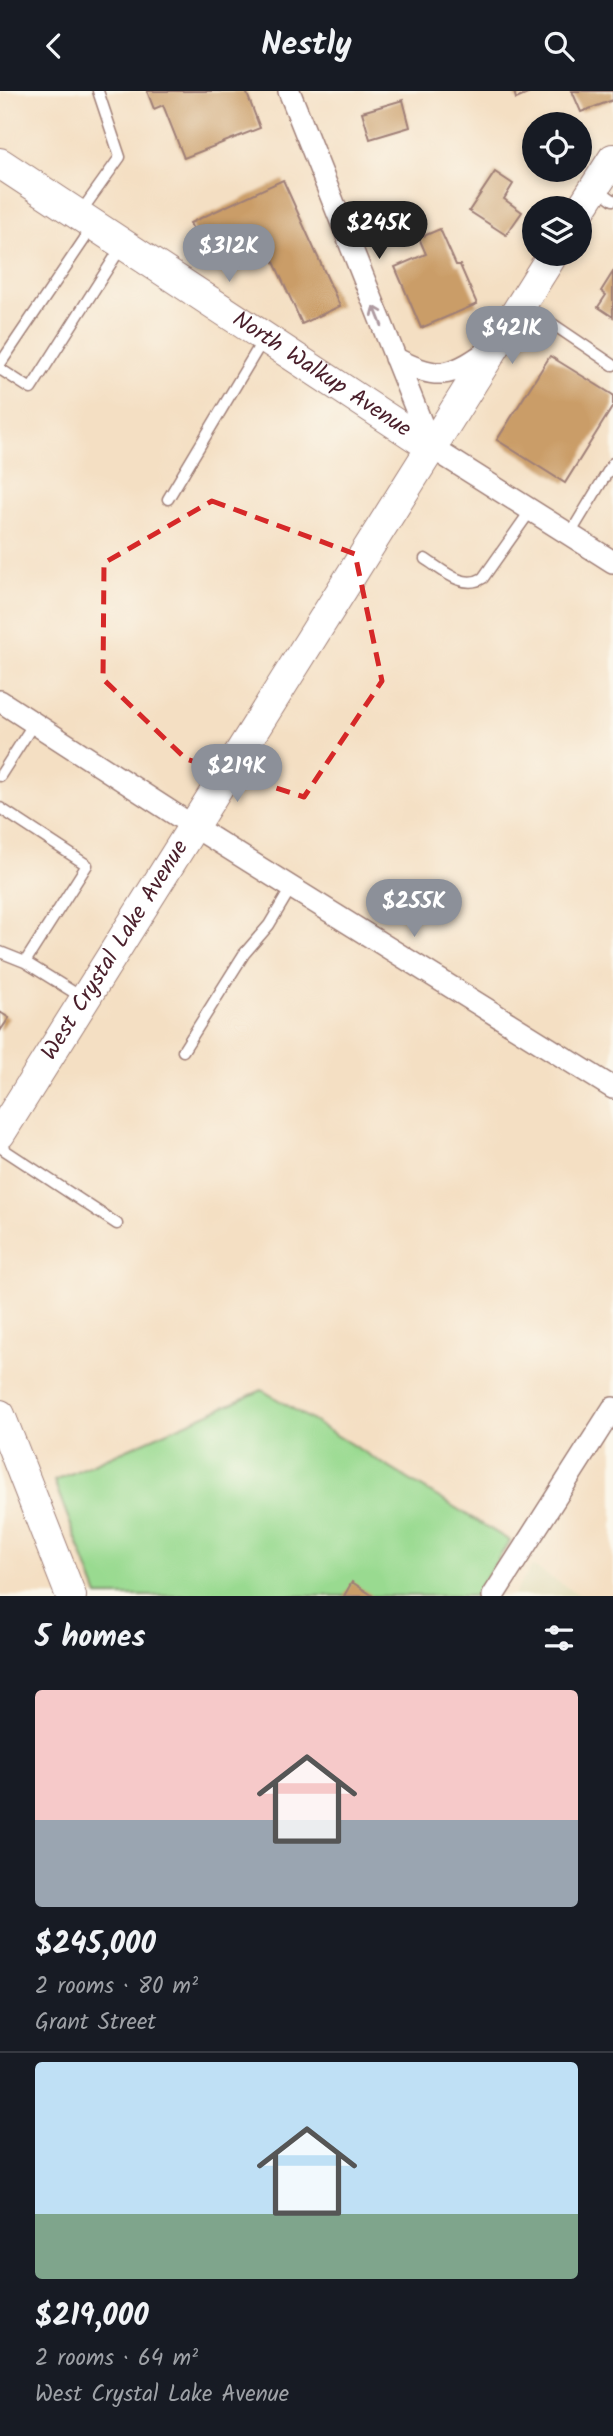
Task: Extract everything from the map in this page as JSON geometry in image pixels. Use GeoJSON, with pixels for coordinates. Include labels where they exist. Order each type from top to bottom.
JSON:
{"type":"FeatureCollection","features":[{"type":"Feature","properties":{"kind":"street"},"geometry":{"type":"LineString","coordinates":[[289,91],[431,447],[613,562]]}},
{"type":"Feature","properties":{"kind":"street"},"geometry":{"type":"LineString","coordinates":[[604,194],[613,159]]}},
{"type":"Feature","properties":{"kind":"street","name":"North Walkup Avenue"},"geometry":{"type":"LineString","coordinates":[[0,163],[431,447]]}},
{"type":"Feature","properties":{"kind":"street","name":"West Crystal Lake Avenue"},"geometry":{"type":"LineString","coordinates":[[0,1134],[545,266]]}},
{"type":"Feature","properties":{"kind":"street"},"geometry":{"type":"LineString","coordinates":[[395,358],[418,369],[441,374],[461,370],[496,344]]}},
{"type":"Feature","properties":{"kind":"street"},"geometry":{"type":"LineString","coordinates":[[0,701],[291,888],[613,1088]]}},
{"type":"Feature","properties":{"kind":"street"},"geometry":{"type":"LineString","coordinates":[[493,1596],[613,1408]]}},
{"type":"Feature","properties":{"kind":"street"},"geometry":{"type":"LineString","coordinates":[[0,1415],[71,1596]]}},
{"type":"Feature","properties":{"kind":"lane"},"geometry":{"type":"LineString","coordinates":[[97,91],[120,157],[0,366],[31,389],[123,245]]}},
{"type":"Feature","properties":{"kind":"lane"},"geometry":{"type":"LineString","coordinates":[[522,303],[613,365]]}},
{"type":"Feature","properties":{"kind":"lane"},"geometry":{"type":"LineString","coordinates":[[168,499],[264,338]]}},
{"type":"Feature","properties":{"kind":"lane"},"geometry":{"type":"LineString","coordinates":[[570,534],[613,463]]}},
{"type":"Feature","properties":{"kind":"lane"},"geometry":{"type":"LineString","coordinates":[[425,559],[464,582],[474,583],[483,578],[531,510]]}},
{"type":"Feature","properties":{"kind":"lane"},"geometry":{"type":"LineString","coordinates":[[0,776],[34,723]]}},
{"type":"Feature","properties":{"kind":"lane"},"geometry":{"type":"LineString","coordinates":[[0,808],[87,865],[25,962]]}},
{"type":"Feature","properties":{"kind":"lane"},"geometry":{"type":"LineString","coordinates":[[183,1051],[244,954],[269,925],[291,888]]}},
{"type":"Feature","properties":{"kind":"lane"},"geometry":{"type":"LineString","coordinates":[[0,953],[25,962],[84,998]]}},
{"type":"Feature","properties":{"kind":"lane"},"geometry":{"type":"LineString","coordinates":[[0,1147],[117,1224]]}},
{"type":"Feature","properties":{"kind":"highlighted area"},"geometry":{"type":"Polygon","coordinates":[[[212,501],[355,554],[382,681],[304,797],[186,759],[103,679],[104,563],[212,501]]]}},
{"type":"Feature","properties":{"kind":"shaded area"},"geometry":{"type":"Polygon","coordinates":[[[532,1566],[581,1596],[513,1596],[532,1566]]]}},
{"type":"Feature","properties":{"kind":"green space"},"geometry":{"type":"Polygon","coordinates":[[[262,1390],[510,1541],[474,1596],[98,1596],[54,1481],[262,1390]]]}},
{"type":"Feature","properties":{"kind":"building"},"geometry":{"type":"Polygon","coordinates":[[[147,91],[246,91],[260,128],[184,158],[163,105],[154,109],[147,91]]]}},
{"type":"Feature","properties":{"kind":"building"},"geometry":{"type":"Polygon","coordinates":[[[514,91],[534,91],[516,99],[514,91]]]}},
{"type":"Feature","properties":{"kind":"building"},"geometry":{"type":"Polygon","coordinates":[[[572,91],[613,91],[613,100],[581,112],[572,91]]]}},
{"type":"Feature","properties":{"kind":"building"},"geometry":{"type":"Polygon","coordinates":[[[403,100],[410,127],[370,139],[362,112],[403,100]]]}},
{"type":"Feature","properties":{"kind":"building"},"geometry":{"type":"Polygon","coordinates":[[[495,172],[513,184],[504,199],[522,212],[506,235],[469,211],[495,172]]]}},
{"type":"Feature","properties":{"kind":"building"},"geometry":{"type":"Polygon","coordinates":[[[283,180],[340,306],[302,324],[261,233],[206,259],[190,223],[283,180]]]}},
{"type":"Feature","properties":{"kind":"building"},"geometry":{"type":"Polygon","coordinates":[[[440,229],[477,304],[421,328],[395,267],[426,254],[419,238],[440,229]]]}},
{"type":"Feature","properties":{"kind":"building"},"geometry":{"type":"Polygon","coordinates":[[[613,272],[613,317],[598,307],[606,295],[601,291],[613,272]]]}},
{"type":"Feature","properties":{"kind":"building"},"geometry":{"type":"Polygon","coordinates":[[[550,356],[613,395],[613,406],[565,483],[497,440],[550,356]]]}},
{"type":"Feature","properties":{"kind":"building"},"geometry":{"type":"Polygon","coordinates":[[[0,1012],[9,1018],[0,1031],[0,1012]]]}},
{"type":"Feature","properties":{"kind":"building"},"geometry":{"type":"Polygon","coordinates":[[[352,1582],[373,1596],[344,1596],[352,1582]]]}}]}
